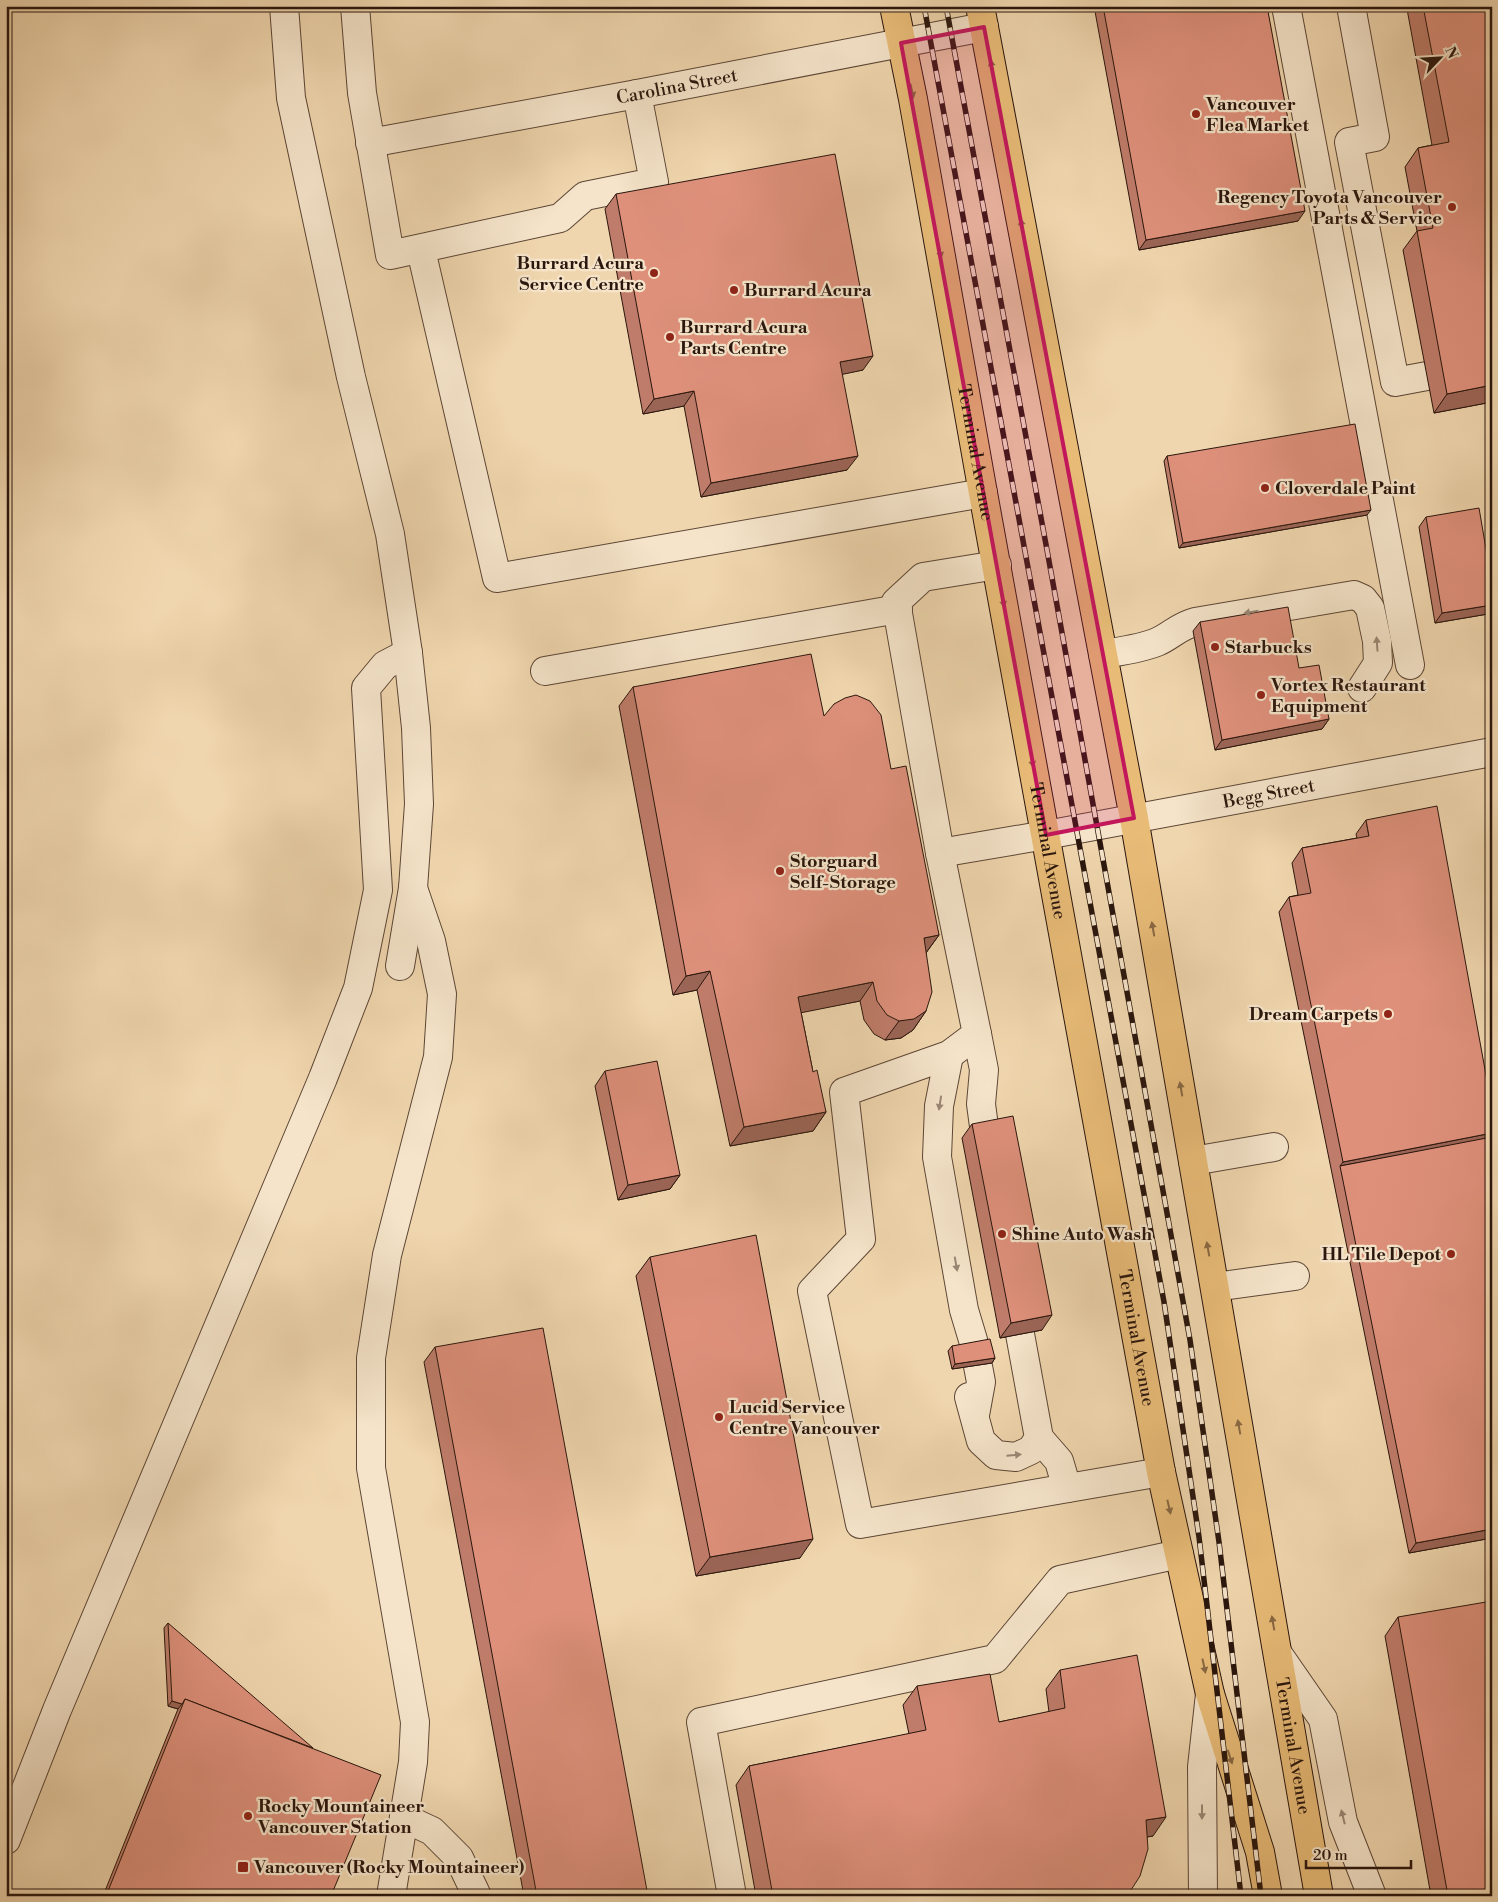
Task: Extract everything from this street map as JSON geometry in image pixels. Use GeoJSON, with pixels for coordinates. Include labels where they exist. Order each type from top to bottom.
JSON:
{"type":"FeatureCollection","features":[{"type":"Feature","properties":{"kind":"main road","name":"Terminal Avenue"},"geometry":{"type":"LineString","coordinates":[[894,6],[914,99],[996,565],[1161,1472],[1210,1694],[1260,1852],[1268,1896]]}},
{"type":"Feature","properties":{"kind":"main road","name":"Terminal Avenue"},"geometry":{"type":"LineString","coordinates":[[982,17],[1134,818],[1319,1896]]}},
{"type":"Feature","properties":{"kind":"street"},"geometry":{"type":"LineString","coordinates":[[284,6],[291,98],[350,377],[390,534],[408,653],[416,728],[419,804],[413,888],[400,966]]}},
{"type":"Feature","properties":{"kind":"street"},"geometry":{"type":"LineString","coordinates":[[355,6],[362,93],[390,255],[421,250],[560,218],[585,196],[654,182],[637,94]]}},
{"type":"Feature","properties":{"kind":"street"},"geometry":{"type":"LineString","coordinates":[[1286,6],[1410,665]]}},
{"type":"Feature","properties":{"kind":"street"},"geometry":{"type":"LineString","coordinates":[[1351,6],[1375,137],[1349,142],[1395,382],[1427,376]]}},
{"type":"Feature","properties":{"kind":"street","name":"Carolina Street"},"geometry":{"type":"LineString","coordinates":[[370,143],[901,43],[982,17]]}},
{"type":"Feature","properties":{"kind":"street"},"geometry":{"type":"LineString","coordinates":[[421,250],[497,578],[983,492]]}},
{"type":"Feature","properties":{"kind":"street"},"geometry":{"type":"LineString","coordinates":[[985,1134],[981,1104],[984,1070],[940,852],[896,602],[923,577],[996,565]]}},
{"type":"Feature","properties":{"kind":"street"},"geometry":{"type":"LineString","coordinates":[[1103,654],[1142,648],[1166,637],[1182,626],[1194,622],[1354,595],[1363,599],[1370,608],[1377,641],[1378,663],[1362,688]]}},
{"type":"Feature","properties":{"kind":"street"},"geometry":{"type":"LineString","coordinates":[[545,671],[898,609]]}},
{"type":"Feature","properties":{"kind":"street"},"geometry":{"type":"LineString","coordinates":[[6,1840],[61,1701],[323,1078],[358,988],[378,890],[366,688],[385,665],[408,653]]}},
{"type":"Feature","properties":{"kind":"street","name":"Begg Street"},"geometry":{"type":"LineString","coordinates":[[940,852],[1046,835],[1492,752]]}},
{"type":"Feature","properties":{"kind":"street"},"geometry":{"type":"LineString","coordinates":[[391,1896],[414,1762],[415,1722],[371,1468],[371,1358],[387,1255],[438,1057],[442,994],[431,941],[413,888]]}},
{"type":"Feature","properties":{"kind":"street"},"geometry":{"type":"LineString","coordinates":[[977,1034],[949,1055],[844,1092],[861,1239],[812,1291],[860,1524],[1161,1472]]}},
{"type":"Feature","properties":{"kind":"street"},"geometry":{"type":"LineString","coordinates":[[949,1055],[939,1106],[937,1157],[964,1310],[955,1341],[964,1382],[975,1415],[981,1442],[996,1455],[1016,1457],[1031,1450],[1039,1438]]}},
{"type":"Feature","properties":{"kind":"street"},"geometry":{"type":"LineString","coordinates":[[1193,1161],[1274,1147]]}},
{"type":"Feature","properties":{"kind":"street"},"geometry":{"type":"LineString","coordinates":[[1215,1287],[1295,1276]]}},
{"type":"Feature","properties":{"kind":"street"},"geometry":{"type":"LineString","coordinates":[[1020,1334],[1039,1438],[1059,1461],[1067,1488]]}},
{"type":"Feature","properties":{"kind":"street"},"geometry":{"type":"LineString","coordinates":[[732,1896],[701,1722],[995,1659],[1060,1580],[1179,1554]]}},
{"type":"Feature","properties":{"kind":"street","name":"Terminal Avenue"},"geometry":{"type":"LineString","coordinates":[[1278,1654],[1323,1719],[1343,1822],[1372,1896]]}},
{"type":"Feature","properties":{"kind":"street","name":"Terminal Avenue"},"geometry":{"type":"LineString","coordinates":[[1203,1896],[1202,1767],[1210,1694]]}},
{"type":"Feature","properties":{"kind":"street"},"geometry":{"type":"LineString","coordinates":[[404,1818],[432,1831],[459,1858],[477,1896]]}},
{"type":"Feature","properties":{"kind":"highlighted area"},"geometry":{"type":"Polygon","coordinates":[[[984,27],[1134,818],[1046,835],[901,43],[984,27]]]}},
{"type":"Feature","properties":{"kind":"building","name":"Vancouver Flea Market"},"geometry":{"type":"Polygon","coordinates":[[[1103,6],[1267,6],[1305,211],[1146,240],[1103,6]]]}},
{"type":"Feature","properties":{"kind":"building","name":"Regency Toyota Vancouver Parts & Service"},"geometry":{"type":"Polygon","coordinates":[[[1423,6],[1492,6],[1492,385],[1447,394],[1417,231],[1433,228],[1418,148],[1449,142],[1423,6]]]}},
{"type":"Feature","properties":{"kind":"building","name":"Burrard Acura"},"geometry":{"type":"Polygon","coordinates":[[[835,154],[873,356],[840,362],[858,456],[711,483],[694,391],[654,399],[616,194],[835,154]]]}},
{"type":"Feature","properties":{"kind":"building","name":"Cloverdale Paint"},"geometry":{"type":"Polygon","coordinates":[[[1355,424],[1371,510],[1183,543],[1167,456],[1355,424]]]}},
{"type":"Feature","properties":{"kind":"building"},"geometry":{"type":"Polygon","coordinates":[[[1479,508],[1492,584],[1492,605],[1442,613],[1426,517],[1479,508]]]}},
{"type":"Feature","properties":{"kind":"building"},"geometry":{"type":"Polygon","coordinates":[[[1288,607],[1299,668],[1319,665],[1329,719],[1222,740],[1200,622],[1288,607]]]}},
{"type":"Feature","properties":{"kind":"building","name":"Storguard Self-Storage"},"geometry":{"type":"Polygon","coordinates":[[[811,654],[824,716],[834,704],[845,698],[856,695],[870,701],[881,715],[891,769],[906,766],[939,935],[924,938],[932,992],[926,1011],[914,1019],[899,1021],[887,1015],[877,1001],[873,982],[798,997],[813,1072],[817,1070],[826,1112],[744,1127],[710,971],[686,976],[633,687],[811,654]]]}},
{"type":"Feature","properties":{"kind":"building"},"geometry":{"type":"Polygon","coordinates":[[[1437,806],[1492,1108],[1492,1133],[1343,1162],[1289,897],[1311,893],[1302,848],[1369,836],[1366,820],[1437,806]]]}},
{"type":"Feature","properties":{"kind":"building"},"geometry":{"type":"Polygon","coordinates":[[[657,1061],[680,1175],[628,1185],[605,1071],[657,1061]]]}},
{"type":"Feature","properties":{"kind":"building","name":"Shine Auto Wash"},"geometry":{"type":"Polygon","coordinates":[[[1013,1116],[1052,1315],[1011,1323],[972,1124],[1013,1116]]]}},
{"type":"Feature","properties":{"kind":"building"},"geometry":{"type":"Polygon","coordinates":[[[1492,1137],[1492,1529],[1416,1543],[1340,1166],[1492,1137]]]}},
{"type":"Feature","properties":{"kind":"building","name":"Lucid Service Centre Vancouver"},"geometry":{"type":"Polygon","coordinates":[[[756,1235],[813,1539],[710,1557],[650,1257],[756,1235]]]}},
{"type":"Feature","properties":{"kind":"building"},"geometry":{"type":"Polygon","coordinates":[[[543,1328],[648,1896],[537,1896],[435,1347],[543,1328]]]}},
{"type":"Feature","properties":{"kind":"building"},"geometry":{"type":"Polygon","coordinates":[[[990,1339],[995,1358],[955,1364],[952,1346],[990,1339]]]}},
{"type":"Feature","properties":{"kind":"building"},"geometry":{"type":"Polygon","coordinates":[[[1492,1601],[1492,1896],[1448,1896],[1398,1617],[1492,1601]]]}},
{"type":"Feature","properties":{"kind":"building"},"geometry":{"type":"Polygon","coordinates":[[[168,1623],[313,1748],[185,1699],[182,1704],[172,1701],[168,1623]]]}},
{"type":"Feature","properties":{"kind":"building"},"geometry":{"type":"Polygon","coordinates":[[[1137,1655],[1166,1817],[1146,1820],[1148,1849],[1140,1876],[1131,1890],[1124,1896],[773,1896],[749,1766],[926,1730],[917,1686],[990,1674],[999,1722],[1065,1708],[1060,1670],[1137,1655]]]}},
{"type":"Feature","properties":{"kind":"building","name":"Rocky Mountaineer Vancouver Station"},"geometry":{"type":"Polygon","coordinates":[[[185,1699],[381,1775],[331,1896],[106,1896],[185,1699]]]}},
{"type":"Feature","properties":{"kind":"railway"},"geometry":{"type":"LineString","coordinates":[[924,6],[1164,1302],[1199,1537],[1241,1896]]}},
{"type":"Feature","properties":{"kind":"railway"},"geometry":{"type":"LineString","coordinates":[[946,6],[1190,1340],[1219,1542],[1261,1896]]}},
{"type":"Feature","properties":{"kind":"place","name":"Vancouver Flea Market"},"geometry":{"type":"Point","coordinates":[1196,114]}},
{"type":"Feature","properties":{"kind":"place","name":"Regency Toyota Vancouver Parts & Service"},"geometry":{"type":"Point","coordinates":[1452,207]}},
{"type":"Feature","properties":{"kind":"place","name":"Burrard Acura Service Centre"},"geometry":{"type":"Point","coordinates":[654,273]}},
{"type":"Feature","properties":{"kind":"place","name":"Burrard Acura"},"geometry":{"type":"Point","coordinates":[734,290]}},
{"type":"Feature","properties":{"kind":"place","name":"Burrard Acura Parts Centre"},"geometry":{"type":"Point","coordinates":[670,337]}},
{"type":"Feature","properties":{"kind":"place","name":"Cloverdale Paint"},"geometry":{"type":"Point","coordinates":[1265,488]}},
{"type":"Feature","properties":{"kind":"place","name":"Starbucks"},"geometry":{"type":"Point","coordinates":[1215,647]}},
{"type":"Feature","properties":{"kind":"place","name":"Vortex Restaurant Equipment"},"geometry":{"type":"Point","coordinates":[1261,695]}},
{"type":"Feature","properties":{"kind":"place","name":"Storguard Self-Storage"},"geometry":{"type":"Point","coordinates":[780,871]}},
{"type":"Feature","properties":{"kind":"place","name":"Dream Carpets"},"geometry":{"type":"Point","coordinates":[1388,1014]}},
{"type":"Feature","properties":{"kind":"place","name":"Shine Auto Wash"},"geometry":{"type":"Point","coordinates":[1002,1234]}},
{"type":"Feature","properties":{"kind":"place","name":"HL Tile Depot"},"geometry":{"type":"Point","coordinates":[1451,1254]}},
{"type":"Feature","properties":{"kind":"place","name":"Lucid Service Centre Vancouver"},"geometry":{"type":"Point","coordinates":[719,1417]}},
{"type":"Feature","properties":{"kind":"place","name":"Rocky Mountaineer Vancouver Station"},"geometry":{"type":"Point","coordinates":[248,1816]}},
{"type":"Feature","properties":{"kind":"place","name":"Vancouver (Rocky Mountaineer)"},"geometry":{"type":"Point","coordinates":[243,1867]}}]}
